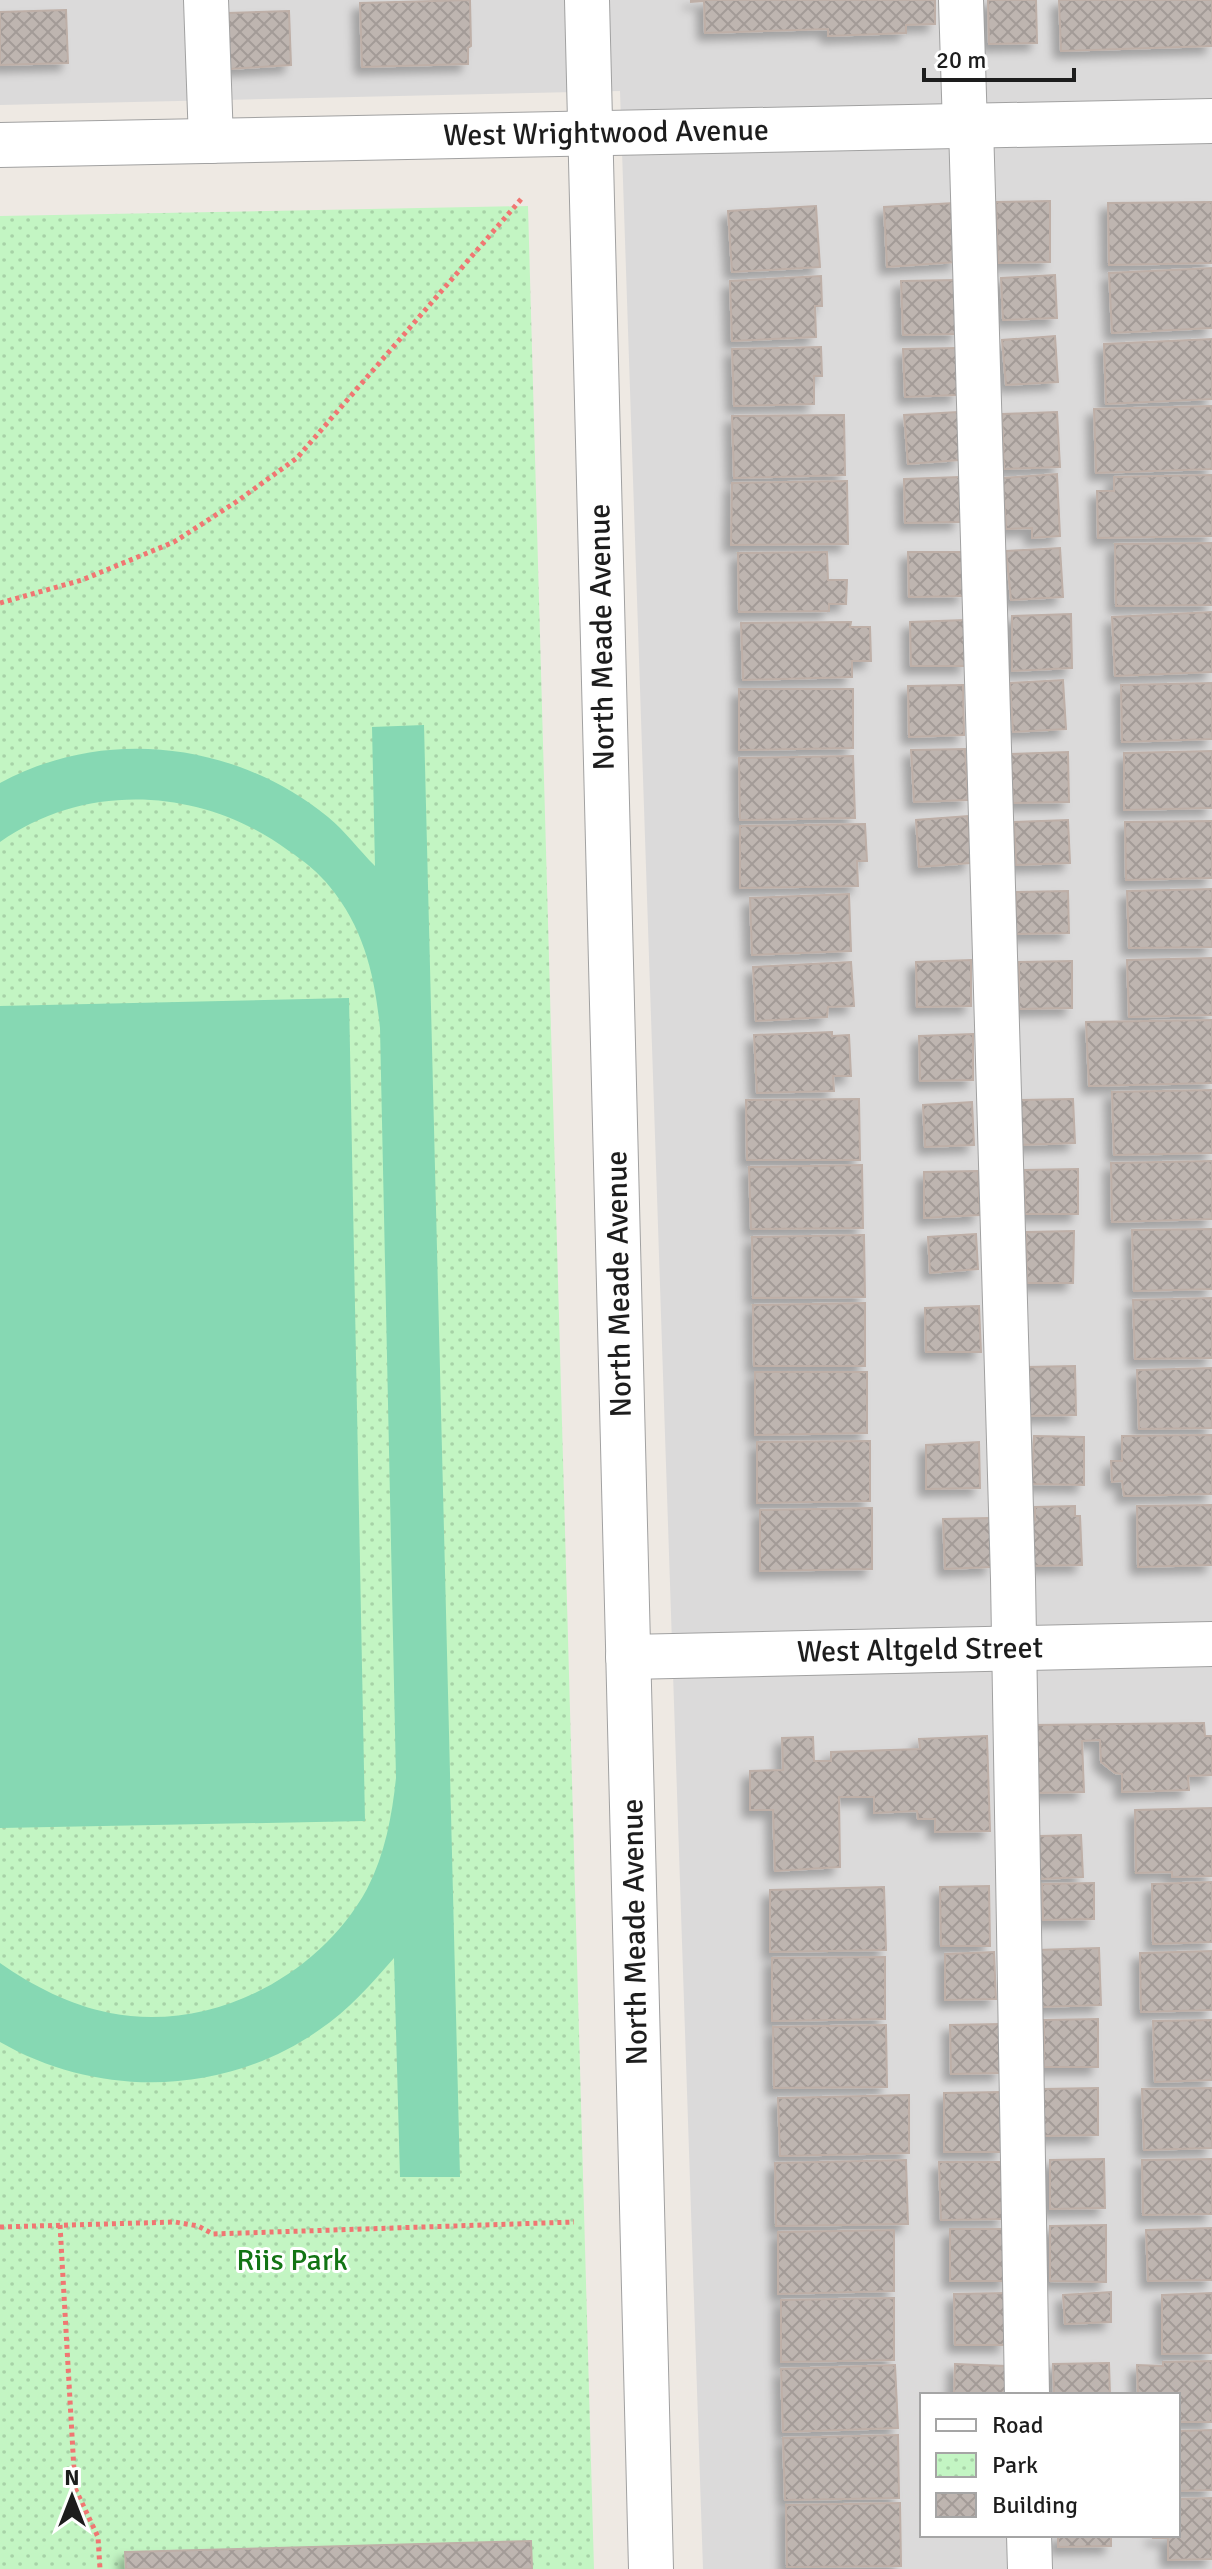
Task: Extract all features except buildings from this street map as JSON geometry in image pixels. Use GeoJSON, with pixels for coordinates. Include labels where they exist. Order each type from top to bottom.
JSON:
{"type":"FeatureCollection","features":[{"type":"Feature","properties":{"kind":"street"},"geometry":{"type":"LineString","coordinates":[[206,0],[211,141]]}},
{"type":"Feature","properties":{"kind":"street","name":"North Meade Avenue"},"geometry":{"type":"LineString","coordinates":[[587,0],[651,2569]]}},
{"type":"Feature","properties":{"kind":"street"},"geometry":{"type":"LineString","coordinates":[[961,0],[968,126],[1014,1648],[1027,2393]]}},
{"type":"Feature","properties":{"kind":"street","name":"West Wrightwood Avenue"},"geometry":{"type":"LineString","coordinates":[[0,145],[1212,121]]}},
{"type":"Feature","properties":{"kind":"street","name":"West Altgeld Street"},"geometry":{"type":"LineString","coordinates":[[628,1657],[1212,1644]]}},
{"type":"Feature","properties":{"kind":"street"},"geometry":{"type":"LineString","coordinates":[[1029,2537],[1030,2569]]}},
{"type":"Feature","properties":{"kind":"path"},"geometry":{"type":"LineString","coordinates":[[0,603],[82,580],[174,542],[297,458],[523,197]]}},
{"type":"Feature","properties":{"kind":"path"},"geometry":{"type":"LineString","coordinates":[[0,2227],[175,2222],[198,2226],[213,2234],[574,2222]]}},
{"type":"Feature","properties":{"kind":"path"},"geometry":{"type":"LineString","coordinates":[[60,2225],[75,2488],[98,2537],[100,2569]]}},
{"type":"Feature","properties":{"kind":"shaded area"},"geometry":{"type":"Polygon","coordinates":[[[0,0],[1212,0],[1212,2569],[703,2569],[620,91],[0,105],[0,0]]]}},
{"type":"Feature","properties":{"kind":"green space","name":"Riis Park"},"geometry":{"type":"Polygon","coordinates":[[[528,206],[594,2569],[0,2569],[0,216],[528,206]]]}},
{"type":"Feature","properties":{"kind":"green space"},"geometry":{"type":"Polygon","coordinates":[[[424,725],[460,2177],[400,2177],[394,1958],[350,2005],[319,2030],[282,2052],[243,2068],[203,2078],[161,2082],[120,2081],[38,2061],[0,2042],[0,1963],[66,2000],[110,2013],[148,2017],[186,2014],[223,2006],[258,1992],[291,1972],[321,1948],[346,1920],[367,1889],[387,1835],[396,1778],[380,1028],[371,972],[359,936],[342,903],[311,868],[256,830],[221,814],[184,804],[146,800],[108,801],[70,808],[34,822],[0,842],[0,783],[40,765],[83,754],[126,749],[169,750],[211,758],[253,772],[292,792],[334,822],[375,866],[372,727],[424,725]]]}},
{"type":"Feature","properties":{"kind":"green space"},"geometry":{"type":"Polygon","coordinates":[[[349,998],[365,1821],[0,1828],[0,1006],[349,998]]]}}]}
